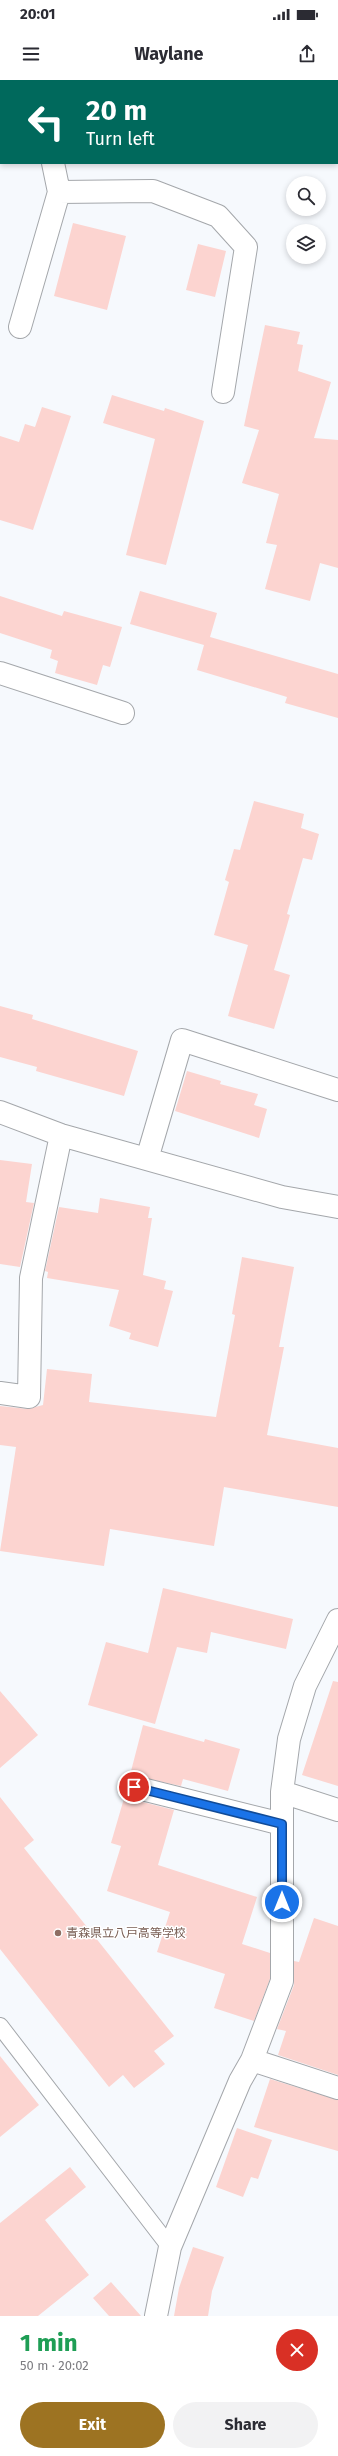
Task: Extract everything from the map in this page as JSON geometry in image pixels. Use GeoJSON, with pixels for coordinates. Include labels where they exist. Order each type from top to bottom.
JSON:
{"type":"FeatureCollection","features":[{"type":"Feature","properties":{"kind":"street"},"geometry":{"type":"LineString","coordinates":[[20,327],[59,192],[54,164]]}},
{"type":"Feature","properties":{"kind":"street"},"geometry":{"type":"LineString","coordinates":[[59,192],[153,190],[218,216],[246,248],[223,392]]}},
{"type":"Feature","properties":{"kind":"street"},"geometry":{"type":"LineString","coordinates":[[0,673],[123,713]]}},
{"type":"Feature","properties":{"kind":"street"},"geometry":{"type":"LineString","coordinates":[[147,1159],[182,1040],[338,1090]]}},
{"type":"Feature","properties":{"kind":"street"},"geometry":{"type":"LineString","coordinates":[[0,1112],[61,1135],[282,1197],[338,1207]]}},
{"type":"Feature","properties":{"kind":"street"},"geometry":{"type":"LineString","coordinates":[[0,1393],[29,1397],[31,1278],[61,1135]]}},
{"type":"Feature","properties":{"kind":"street"},"geometry":{"type":"LineString","coordinates":[[156,2316],[170,2247],[240,2082],[252,2060],[282,1981],[282,1792],[289,1739],[305,1686],[337,1624]]}},
{"type":"Feature","properties":{"kind":"street"},"geometry":{"type":"LineString","coordinates":[[134,1787],[282,1824]]}},
{"type":"Feature","properties":{"kind":"street"},"geometry":{"type":"LineString","coordinates":[[282,1792],[338,1810]]}},
{"type":"Feature","properties":{"kind":"street"},"geometry":{"type":"LineString","coordinates":[[252,2060],[338,2088]]}},
{"type":"Feature","properties":{"kind":"lane"},"geometry":{"type":"LineString","coordinates":[[0,2026],[170,2247]]}},
{"type":"Feature","properties":{"kind":"building"},"geometry":{"type":"Polygon","coordinates":[[[73,223],[126,236],[107,310],[54,296],[73,223]]]}},
{"type":"Feature","properties":{"kind":"building"},"geometry":{"type":"Polygon","coordinates":[[[198,244],[226,251],[215,297],[186,290],[198,244]]]}},
{"type":"Feature","properties":{"kind":"building"},"geometry":{"type":"Polygon","coordinates":[[[265,325],[300,332],[297,344],[303,345],[298,371],[331,382],[314,438],[338,440],[338,568],[320,563],[310,601],[265,589],[277,545],[266,543],[279,494],[242,483],[259,430],[244,426],[265,325]]]}},
{"type":"Feature","properties":{"kind":"building"},"geometry":{"type":"Polygon","coordinates":[[[112,395],[164,411],[165,408],[204,421],[166,565],[126,555],[155,439],[103,423],[112,395]]]}},
{"type":"Feature","properties":{"kind":"building"},"geometry":{"type":"Polygon","coordinates":[[[42,407],[71,416],[33,530],[0,520],[0,436],[19,442],[25,424],[35,427],[42,407]]]}},
{"type":"Feature","properties":{"kind":"building"},"geometry":{"type":"Polygon","coordinates":[[[140,591],[217,613],[210,637],[338,674],[338,718],[285,703],[287,697],[197,670],[204,645],[130,624],[140,591]]]}},
{"type":"Feature","properties":{"kind":"building"},"geometry":{"type":"Polygon","coordinates":[[[0,596],[62,616],[64,611],[122,627],[110,667],[103,665],[97,685],[55,673],[58,661],[50,658],[52,650],[0,633],[0,596]]]}},
{"type":"Feature","properties":{"kind":"building"},"geometry":{"type":"Polygon","coordinates":[[[254,801],[304,814],[301,828],[319,834],[312,860],[303,858],[287,914],[290,915],[274,970],[290,975],[274,1029],[228,1016],[248,945],[214,935],[229,882],[225,880],[234,849],[240,850],[254,801]]]}},
{"type":"Feature","properties":{"kind":"building"},"geometry":{"type":"Polygon","coordinates":[[[0,1006],[33,1015],[32,1019],[138,1051],[124,1096],[36,1071],[37,1067],[0,1057],[0,1006]]]}},
{"type":"Feature","properties":{"kind":"building"},"geometry":{"type":"Polygon","coordinates":[[[187,1071],[221,1081],[220,1084],[258,1094],[254,1105],[267,1109],[259,1138],[175,1111],[187,1071]]]}},
{"type":"Feature","properties":{"kind":"building"},"geometry":{"type":"Polygon","coordinates":[[[0,1160],[32,1164],[26,1202],[34,1203],[20,1267],[0,1264],[0,1160]]]}},
{"type":"Feature","properties":{"kind":"building"},"geometry":{"type":"Polygon","coordinates":[[[100,1198],[150,1207],[148,1218],[152,1218],[143,1275],[166,1281],[164,1289],[173,1291],[158,1347],[129,1339],[131,1333],[109,1326],[119,1290],[47,1278],[48,1272],[45,1271],[59,1207],[98,1213],[100,1198]]]}},
{"type":"Feature","properties":{"kind":"building"},"geometry":{"type":"Polygon","coordinates":[[[242,1257],[294,1267],[279,1347],[284,1347],[267,1435],[338,1448],[338,1507],[224,1487],[214,1546],[110,1529],[104,1566],[0,1551],[16,1447],[0,1445],[0,1406],[28,1409],[43,1405],[47,1369],[92,1374],[89,1402],[216,1417],[235,1315],[232,1314],[242,1257]]]}},
{"type":"Feature","properties":{"kind":"building"},"geometry":{"type":"Polygon","coordinates":[[[163,1588],[293,1619],[286,1649],[211,1632],[207,1653],[177,1647],[155,1724],[88,1705],[106,1642],[148,1653],[163,1588]]]}},
{"type":"Feature","properties":{"kind":"building"},"geometry":{"type":"Polygon","coordinates":[[[333,1681],[338,1682],[338,1786],[302,1775],[333,1681]]]}},
{"type":"Feature","properties":{"kind":"building"},"geometry":{"type":"Polygon","coordinates":[[[0,1691],[38,1735],[0,1768],[0,1691]]]}},
{"type":"Feature","properties":{"kind":"building"},"geometry":{"type":"Polygon","coordinates":[[[143,1725],[204,1742],[205,1739],[240,1749],[228,1791],[183,1779],[181,1786],[130,1775],[143,1725]]]}},
{"type":"Feature","properties":{"kind":"building"},"geometry":{"type":"Polygon","coordinates":[[[125,1795],[131,1799],[174,1810],[158,1865],[257,1897],[242,1944],[270,1953],[270,1979],[254,2021],[214,2008],[225,1974],[157,1952],[170,1912],[107,1891],[121,1846],[111,1843],[125,1795]]]}},
{"type":"Feature","properties":{"kind":"building"},"geometry":{"type":"Polygon","coordinates":[[[0,1797],[34,1840],[24,1848],[174,2036],[154,2051],[165,2064],[134,2088],[123,2075],[109,2087],[0,1949],[0,1797]]]}},
{"type":"Feature","properties":{"kind":"building"},"geometry":{"type":"Polygon","coordinates":[[[314,1918],[338,1926],[338,2075],[278,2055],[286,2031],[277,2029],[294,1985],[294,1961],[299,1962],[314,1918]]]}},
{"type":"Feature","properties":{"kind":"building"},"geometry":{"type":"Polygon","coordinates":[[[0,2056],[39,2105],[0,2137],[0,2056]]]}},
{"type":"Feature","properties":{"kind":"building"},"geometry":{"type":"Polygon","coordinates":[[[270,2079],[338,2100],[338,2151],[254,2127],[270,2079]]]}},
{"type":"Feature","properties":{"kind":"building"},"geometry":{"type":"Polygon","coordinates":[[[237,2128],[272,2140],[258,2179],[251,2177],[243,2197],[216,2187],[237,2128]]]}},
{"type":"Feature","properties":{"kind":"building"},"geometry":{"type":"Polygon","coordinates":[[[70,2167],[86,2187],[45,2220],[89,2275],[38,2316],[0,2316],[0,2223],[70,2167]]]}},
{"type":"Feature","properties":{"kind":"building"},"geometry":{"type":"Polygon","coordinates":[[[193,2247],[224,2257],[212,2291],[208,2316],[174,2316],[179,2288],[193,2247]]]}},
{"type":"Feature","properties":{"kind":"building"},"geometry":{"type":"Polygon","coordinates":[[[111,2282],[141,2316],[109,2316],[93,2298],[111,2282]]]}},
{"type":"Feature","properties":{"kind":"place","name":"青森県立八戸高等学校"},"geometry":{"type":"Point","coordinates":[58,1933]}},
{"type":"Feature","properties":{"kind":"route"},"geometry":{"type":"LineString","coordinates":[[134,1787],[282,1824],[282,1902]]}}]}
